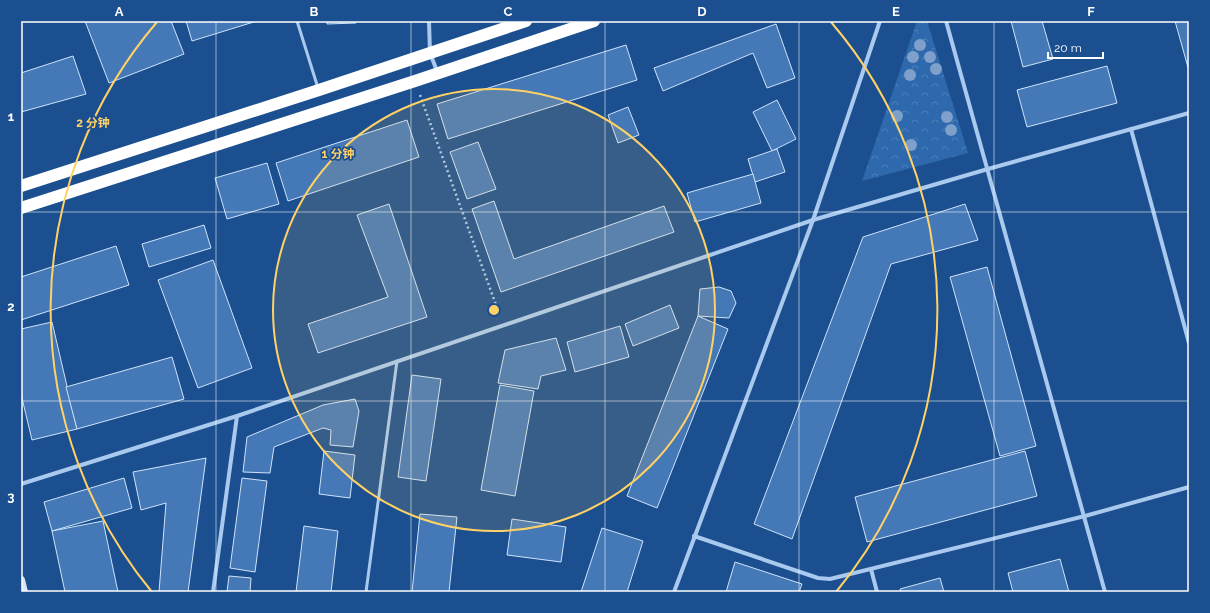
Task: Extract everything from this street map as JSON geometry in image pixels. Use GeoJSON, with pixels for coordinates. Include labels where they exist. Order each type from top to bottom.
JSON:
{"type":"FeatureCollection","features":[{"type":"Feature","properties":{"kind":"highway"},"geometry":{"type":"LineString","coordinates":[[21,186],[319,90],[526,21]]}},
{"type":"Feature","properties":{"kind":"highway"},"geometry":{"type":"LineString","coordinates":[[21,208],[415,81],[437,72],[594,21]]}},
{"type":"Feature","properties":{"kind":"street"},"geometry":{"type":"LineString","coordinates":[[429,21],[430,53],[437,72]]}},
{"type":"Feature","properties":{"kind":"street"},"geometry":{"type":"LineString","coordinates":[[674,592],[813,220],[880,21]]}},
{"type":"Feature","properties":{"kind":"street"},"geometry":{"type":"LineString","coordinates":[[946,21],[1105,592]]}},
{"type":"Feature","properties":{"kind":"street"},"geometry":{"type":"LineString","coordinates":[[21,484],[237,416],[813,220],[1189,113]]}},
{"type":"Feature","properties":{"kind":"street"},"geometry":{"type":"LineString","coordinates":[[1131,130],[1189,343]]}},
{"type":"Feature","properties":{"kind":"street"},"geometry":{"type":"LineString","coordinates":[[213,592],[237,416]]}},
{"type":"Feature","properties":{"kind":"street"},"geometry":{"type":"LineString","coordinates":[[694,536],[818,578],[830,579],[1085,516],[1189,487]]}},
{"type":"Feature","properties":{"kind":"street"},"geometry":{"type":"LineString","coordinates":[[871,570],[877,592]]}},
{"type":"Feature","properties":{"kind":"street"},"geometry":{"type":"LineString","coordinates":[[21,580],[24,592]]}},
{"type":"Feature","properties":{"kind":"lane"},"geometry":{"type":"LineString","coordinates":[[297,21],[319,90]]}},
{"type":"Feature","properties":{"kind":"lane"},"geometry":{"type":"LineString","coordinates":[[366,592],[397,361]]}},
{"type":"Feature","properties":{"kind":"path"},"geometry":{"type":"LineString","coordinates":[[415,81],[503,325]]}},
{"type":"Feature","properties":{"kind":"green space"},"geometry":{"type":"Polygon","coordinates":[[[917,21],[927,21],[968,153],[862,181],[917,21]]]}},
{"type":"Feature","properties":{"kind":"building"},"geometry":{"type":"Polygon","coordinates":[[[85,21],[171,21],[184,54],[109,83],[85,21]]]}},
{"type":"Feature","properties":{"kind":"building"},"geometry":{"type":"Polygon","coordinates":[[[186,21],[257,21],[192,41],[186,21]]]}},
{"type":"Feature","properties":{"kind":"building"},"geometry":{"type":"Polygon","coordinates":[[[327,21],[355,21],[356,23],[327,24],[327,21]]]}},
{"type":"Feature","properties":{"kind":"building"},"geometry":{"type":"Polygon","coordinates":[[[1011,21],[1042,21],[1053,59],[1023,67],[1011,21]]]}},
{"type":"Feature","properties":{"kind":"building"},"geometry":{"type":"Polygon","coordinates":[[[1175,21],[1189,21],[1189,71],[1175,21]]]}},
{"type":"Feature","properties":{"kind":"building"},"geometry":{"type":"Polygon","coordinates":[[[776,24],[795,78],[767,88],[753,53],[663,91],[654,68],[776,24]]]}},
{"type":"Feature","properties":{"kind":"building"},"geometry":{"type":"Polygon","coordinates":[[[626,45],[637,80],[448,139],[437,104],[626,45]]]}},
{"type":"Feature","properties":{"kind":"building"},"geometry":{"type":"Polygon","coordinates":[[[73,56],[86,94],[21,112],[21,73],[73,56]]]}},
{"type":"Feature","properties":{"kind":"building"},"geometry":{"type":"Polygon","coordinates":[[[1107,66],[1117,103],[1027,127],[1017,90],[1107,66]]]}},
{"type":"Feature","properties":{"kind":"building"},"geometry":{"type":"Polygon","coordinates":[[[777,100],[796,139],[772,151],[753,112],[777,100]]]}},
{"type":"Feature","properties":{"kind":"building"},"geometry":{"type":"Polygon","coordinates":[[[628,107],[639,135],[618,143],[608,115],[628,107]]]}},
{"type":"Feature","properties":{"kind":"building"},"geometry":{"type":"Polygon","coordinates":[[[407,120],[419,157],[288,201],[276,163],[407,120]]]}},
{"type":"Feature","properties":{"kind":"building"},"geometry":{"type":"Polygon","coordinates":[[[478,142],[496,189],[467,199],[450,152],[478,142]]]}},
{"type":"Feature","properties":{"kind":"building"},"geometry":{"type":"Polygon","coordinates":[[[777,149],[785,172],[755,182],[748,159],[777,149]]]}},
{"type":"Feature","properties":{"kind":"building"},"geometry":{"type":"Polygon","coordinates":[[[267,163],[279,204],[227,219],[215,178],[267,163]]]}},
{"type":"Feature","properties":{"kind":"building"},"geometry":{"type":"Polygon","coordinates":[[[753,174],[761,203],[695,222],[687,193],[753,174]]]}},
{"type":"Feature","properties":{"kind":"building"},"geometry":{"type":"Polygon","coordinates":[[[494,201],[514,259],[664,206],[674,232],[501,292],[472,209],[494,201]]]}},
{"type":"Feature","properties":{"kind":"building"},"geometry":{"type":"Polygon","coordinates":[[[389,204],[427,317],[318,353],[308,324],[388,297],[357,215],[389,204]]]}},
{"type":"Feature","properties":{"kind":"building"},"geometry":{"type":"Polygon","coordinates":[[[965,204],[978,240],[891,264],[792,539],[754,524],[863,237],[965,204]]]}},
{"type":"Feature","properties":{"kind":"building"},"geometry":{"type":"Polygon","coordinates":[[[204,225],[211,248],[149,267],[142,244],[204,225]]]}},
{"type":"Feature","properties":{"kind":"building"},"geometry":{"type":"Polygon","coordinates":[[[116,246],[129,285],[21,320],[21,277],[116,246]]]}},
{"type":"Feature","properties":{"kind":"building"},"geometry":{"type":"Polygon","coordinates":[[[213,260],[252,368],[198,388],[158,280],[213,260]]]}},
{"type":"Feature","properties":{"kind":"building"},"geometry":{"type":"Polygon","coordinates":[[[987,267],[1036,446],[1000,456],[950,277],[987,267]]]}},
{"type":"Feature","properties":{"kind":"building"},"geometry":{"type":"Polygon","coordinates":[[[719,287],[731,291],[736,303],[729,318],[698,316],[700,289],[719,287]]]}},
{"type":"Feature","properties":{"kind":"building"},"geometry":{"type":"Polygon","coordinates":[[[670,305],[679,328],[633,346],[625,324],[670,305]]]}},
{"type":"Feature","properties":{"kind":"building"},"geometry":{"type":"Polygon","coordinates":[[[698,316],[728,329],[657,508],[627,496],[698,316]]]}},
{"type":"Feature","properties":{"kind":"building"},"geometry":{"type":"Polygon","coordinates":[[[52,322],[77,429],[32,440],[21,394],[21,329],[52,322]]]}},
{"type":"Feature","properties":{"kind":"building"},"geometry":{"type":"Polygon","coordinates":[[[620,326],[629,357],[575,372],[567,342],[620,326]]]}},
{"type":"Feature","properties":{"kind":"building"},"geometry":{"type":"Polygon","coordinates":[[[556,338],[566,370],[541,376],[538,389],[498,383],[505,350],[556,338]]]}},
{"type":"Feature","properties":{"kind":"building"},"geometry":{"type":"Polygon","coordinates":[[[172,357],[184,399],[77,429],[66,387],[172,357]]]}},
{"type":"Feature","properties":{"kind":"building"},"geometry":{"type":"Polygon","coordinates":[[[412,375],[441,379],[426,481],[398,477],[412,375]]]}},
{"type":"Feature","properties":{"kind":"building"},"geometry":{"type":"Polygon","coordinates":[[[500,385],[534,391],[515,496],[481,490],[500,385]]]}},
{"type":"Feature","properties":{"kind":"building"},"geometry":{"type":"Polygon","coordinates":[[[355,399],[359,411],[353,447],[330,445],[331,430],[323,428],[274,447],[270,473],[243,472],[247,437],[323,405],[355,399]]]}},
{"type":"Feature","properties":{"kind":"building"},"geometry":{"type":"Polygon","coordinates":[[[324,451],[355,455],[350,498],[319,494],[324,451]]]}},
{"type":"Feature","properties":{"kind":"building"},"geometry":{"type":"Polygon","coordinates":[[[1025,451],[1037,496],[867,542],[855,497],[1025,451]]]}},
{"type":"Feature","properties":{"kind":"building"},"geometry":{"type":"Polygon","coordinates":[[[206,458],[188,592],[159,592],[166,503],[141,510],[133,472],[206,458]]]}},
{"type":"Feature","properties":{"kind":"building"},"geometry":{"type":"Polygon","coordinates":[[[124,478],[132,508],[52,531],[44,502],[124,478]]]}},
{"type":"Feature","properties":{"kind":"building"},"geometry":{"type":"Polygon","coordinates":[[[242,478],[267,481],[255,572],[230,568],[242,478]]]}},
{"type":"Feature","properties":{"kind":"building"},"geometry":{"type":"Polygon","coordinates":[[[420,514],[457,517],[449,592],[412,592],[420,514]]]}},
{"type":"Feature","properties":{"kind":"building"},"geometry":{"type":"Polygon","coordinates":[[[512,519],[566,527],[561,562],[507,555],[512,519]]]}},
{"type":"Feature","properties":{"kind":"building"},"geometry":{"type":"Polygon","coordinates":[[[103,521],[118,592],[65,592],[52,531],[103,521]]]}},
{"type":"Feature","properties":{"kind":"building"},"geometry":{"type":"Polygon","coordinates":[[[304,526],[338,531],[331,592],[296,592],[304,526]]]}},
{"type":"Feature","properties":{"kind":"building"},"geometry":{"type":"Polygon","coordinates":[[[602,528],[643,541],[627,592],[581,592],[602,528]]]}},
{"type":"Feature","properties":{"kind":"building"},"geometry":{"type":"Polygon","coordinates":[[[1060,559],[1069,592],[1013,592],[1008,573],[1060,559]]]}},
{"type":"Feature","properties":{"kind":"building"},"geometry":{"type":"Polygon","coordinates":[[[735,562],[802,584],[799,592],[726,592],[735,562]]]}},
{"type":"Feature","properties":{"kind":"building"},"geometry":{"type":"Polygon","coordinates":[[[229,576],[251,578],[250,592],[227,592],[229,576]]]}},
{"type":"Feature","properties":{"kind":"building"},"geometry":{"type":"Polygon","coordinates":[[[940,578],[944,592],[901,592],[900,589],[940,578]]]}}]}
